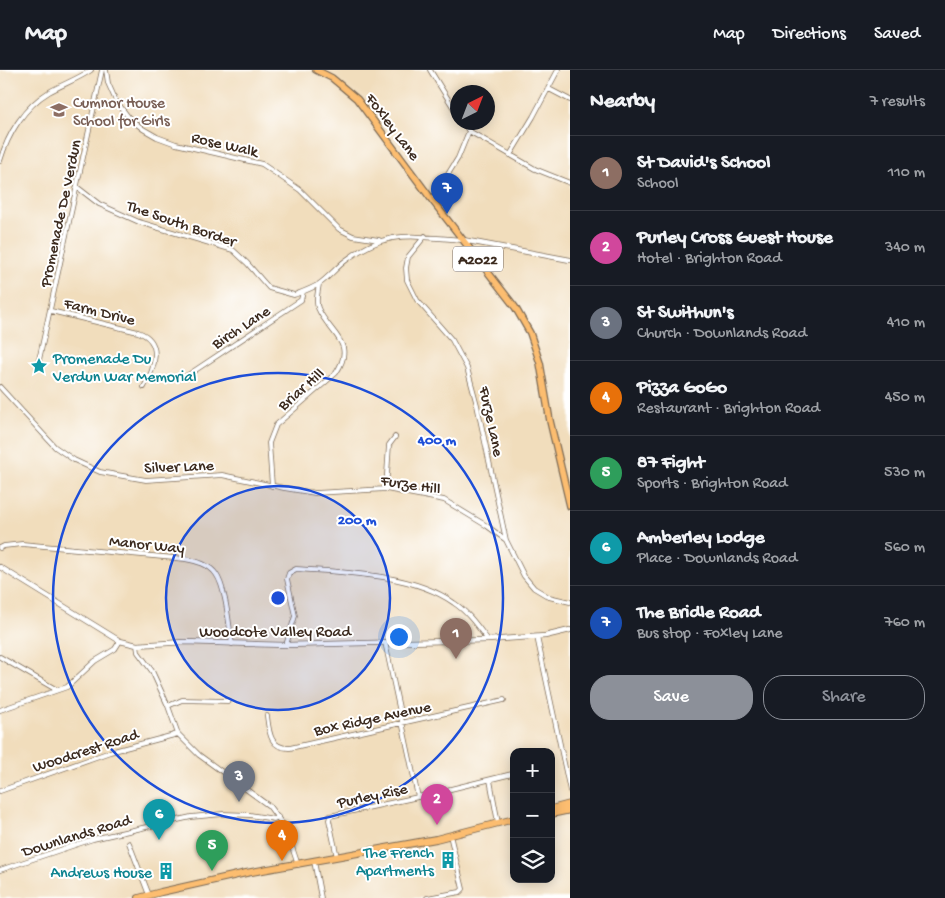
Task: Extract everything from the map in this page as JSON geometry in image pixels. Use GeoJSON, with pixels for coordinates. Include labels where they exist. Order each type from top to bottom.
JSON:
{"type":"FeatureCollection","features":[{"type":"Feature","properties":{"kind":"highway"},"geometry":{"type":"LineString","coordinates":[[555,808],[570,804]]}},
{"type":"Feature","properties":{"kind":"highway"},"geometry":{"type":"LineString","coordinates":[[555,813],[570,810]]}},
{"type":"Feature","properties":{"kind":"highway"},"geometry":{"type":"LineString","coordinates":[[146,896],[246,874],[450,835],[510,820]]}},
{"type":"Feature","properties":{"kind":"highway"},"geometry":{"type":"LineString","coordinates":[[486,827],[494,828],[510,824]]}},
{"type":"Feature","properties":{"kind":"main road","name":"Foxley Lane"},"geometry":{"type":"LineString","coordinates":[[316,70],[332,78],[357,99],[432,200],[515,306],[530,333],[540,363],[550,421],[570,506]]}},
{"type":"Feature","properties":{"kind":"street"},"geometry":{"type":"LineString","coordinates":[[0,161],[5,145],[15,125],[30,108],[48,93],[91,70]]}},
{"type":"Feature","properties":{"kind":"street","name":"Promenade De Verdun"},"geometry":{"type":"LineString","coordinates":[[39,360],[104,70]]}},
{"type":"Feature","properties":{"kind":"street","name":"Rose Walk"},"geometry":{"type":"LineString","coordinates":[[104,70],[116,101],[129,118],[143,129],[162,139],[182,146],[262,164],[300,190],[334,224],[346,233],[380,240]]}},
{"type":"Feature","properties":{"kind":"street"},"geometry":{"type":"LineString","coordinates":[[430,70],[450,102]]}},
{"type":"Feature","properties":{"kind":"street"},"geometry":{"type":"LineString","coordinates":[[510,155],[549,89],[558,70]]}},
{"type":"Feature","properties":{"kind":"street"},"geometry":{"type":"LineString","coordinates":[[549,89],[570,100]]}},
{"type":"Feature","properties":{"kind":"street"},"geometry":{"type":"LineString","coordinates":[[432,200],[458,158],[469,131],[550,176],[570,183]]}},
{"type":"Feature","properties":{"kind":"street","name":"The South Border"},"geometry":{"type":"LineString","coordinates":[[77,187],[100,204],[139,222],[233,250],[247,262],[269,288],[294,295],[319,284],[344,262],[364,248],[380,240],[407,236],[463,240]]}},
{"type":"Feature","properties":{"kind":"street","name":"Furze Lane"},"geometry":{"type":"LineString","coordinates":[[425,236],[408,256],[407,280],[413,293],[452,340],[467,368],[506,540],[529,583],[549,597],[570,602]]}},
{"type":"Feature","properties":{"kind":"street"},"geometry":{"type":"LineString","coordinates":[[463,240],[570,260]]}},
{"type":"Feature","properties":{"kind":"street","name":"Briar Hill"},"geometry":{"type":"LineString","coordinates":[[272,486],[268,443],[276,425],[336,373],[342,364],[344,356],[343,344],[318,308],[319,284]]}},
{"type":"Feature","properties":{"kind":"street","name":"Birch Lane"},"geometry":{"type":"LineString","coordinates":[[185,377],[301,300],[303,292]]}},
{"type":"Feature","properties":{"kind":"street","name":"Farm Drive"},"geometry":{"type":"LineString","coordinates":[[51,311],[148,336],[153,342],[155,350],[152,374],[144,386]]}},
{"type":"Feature","properties":{"kind":"street","name":"Silver Lane"},"geometry":{"type":"LineString","coordinates":[[0,387],[55,447],[92,469],[113,475],[146,480],[222,475],[272,486]]}},
{"type":"Feature","properties":{"kind":"street"},"geometry":{"type":"LineString","coordinates":[[386,489],[389,445],[395,437]]}},
{"type":"Feature","properties":{"kind":"street","name":"Furze Hill"},"geometry":{"type":"LineString","coordinates":[[272,486],[315,493],[386,489],[444,500],[488,526],[506,540]]}},
{"type":"Feature","properties":{"kind":"street","name":"Manor Way"},"geometry":{"type":"LineString","coordinates":[[0,548],[22,544],[185,559],[202,563],[216,574],[223,592],[232,644]]}},
{"type":"Feature","properties":{"kind":"street","name":"Woodcote Valley Road"},"geometry":{"type":"LineString","coordinates":[[0,566],[120,641],[137,645],[184,642],[286,645],[488,640],[537,637],[570,630]]}},
{"type":"Feature","properties":{"kind":"street"},"geometry":{"type":"LineString","coordinates":[[286,645],[295,616],[287,579],[289,574],[296,569],[382,577],[423,588],[454,603],[469,616],[488,640]]}},
{"type":"Feature","properties":{"kind":"street"},"geometry":{"type":"LineString","coordinates":[[537,637],[570,791]]}},
{"type":"Feature","properties":{"kind":"street"},"geometry":{"type":"LineString","coordinates":[[0,710],[67,687],[95,661],[115,649],[120,641]]}},
{"type":"Feature","properties":{"kind":"street"},"geometry":{"type":"LineString","coordinates":[[385,642],[418,798]]}},
{"type":"Feature","properties":{"kind":"street"},"geometry":{"type":"LineString","coordinates":[[137,645],[138,652],[152,671],[178,734],[199,755],[263,801],[278,818],[289,836],[298,865]]}},
{"type":"Feature","properties":{"kind":"street"},"geometry":{"type":"LineString","coordinates":[[0,657],[57,690]]}},
{"type":"Feature","properties":{"kind":"street"},"geometry":{"type":"LineString","coordinates":[[168,706],[182,700],[228,701]]}},
{"type":"Feature","properties":{"kind":"street","name":"Box Ridge Avenue"},"geometry":{"type":"LineString","coordinates":[[266,716],[272,742],[279,747],[286,748],[402,724],[504,700]]}},
{"type":"Feature","properties":{"kind":"street","name":"Woodcrest Road"},"geometry":{"type":"LineString","coordinates":[[0,791],[110,752],[178,734]]}},
{"type":"Feature","properties":{"kind":"street","name":"Purley Rise"},"geometry":{"type":"LineString","coordinates":[[337,857],[329,820],[330,816],[418,798],[510,775]]}},
{"type":"Feature","properties":{"kind":"street"},"geometry":{"type":"LineString","coordinates":[[490,780],[498,822]]}},
{"type":"Feature","properties":{"kind":"street","name":"Downlands Road"},"geometry":{"type":"LineString","coordinates":[[0,870],[93,839],[191,816],[223,814],[250,815],[274,820],[278,818]]}},
{"type":"Feature","properties":{"kind":"street"},"geometry":{"type":"LineString","coordinates":[[427,898],[460,892],[463,889],[450,835]]}},
{"type":"Feature","properties":{"kind":"street"},"geometry":{"type":"LineString","coordinates":[[129,843],[146,896]]}},
{"type":"Feature","properties":{"kind":"street"},"geometry":{"type":"LineString","coordinates":[[314,861],[321,898]]}},
{"type":"Feature","properties":{"kind":"place","name":"Cumnor House School for Girls"},"geometry":{"type":"Point","coordinates":[59,110]}},
{"type":"Feature","properties":{"kind":"place","name":"The Bridle Road"},"geometry":{"type":"Point","coordinates":[447,214]}},
{"type":"Feature","properties":{"kind":"place","name":"Promenade Du Verdun War Memorial"},"geometry":{"type":"Point","coordinates":[39,366]}},
{"type":"Feature","properties":{"kind":"place","name":"St David's School"},"geometry":{"type":"Point","coordinates":[456,659]}},
{"type":"Feature","properties":{"kind":"place","name":"St Swithun's"},"geometry":{"type":"Point","coordinates":[239,802]}},
{"type":"Feature","properties":{"kind":"place","name":"Purley Cross Guest House"},"geometry":{"type":"Point","coordinates":[437,825]}},
{"type":"Feature","properties":{"kind":"place","name":"Amberley Lodge"},"geometry":{"type":"Point","coordinates":[159,840]}},
{"type":"Feature","properties":{"kind":"place","name":"The French Apartments"},"geometry":{"type":"Point","coordinates":[448,860]}},
{"type":"Feature","properties":{"kind":"place","name":"Pizza GoGo"},"geometry":{"type":"Point","coordinates":[282,861]}},
{"type":"Feature","properties":{"kind":"place","name":"Andrews House"},"geometry":{"type":"Point","coordinates":[166,871]}},
{"type":"Feature","properties":{"kind":"place","name":"87 Fight"},"geometry":{"type":"Point","coordinates":[212,871]}}]}
